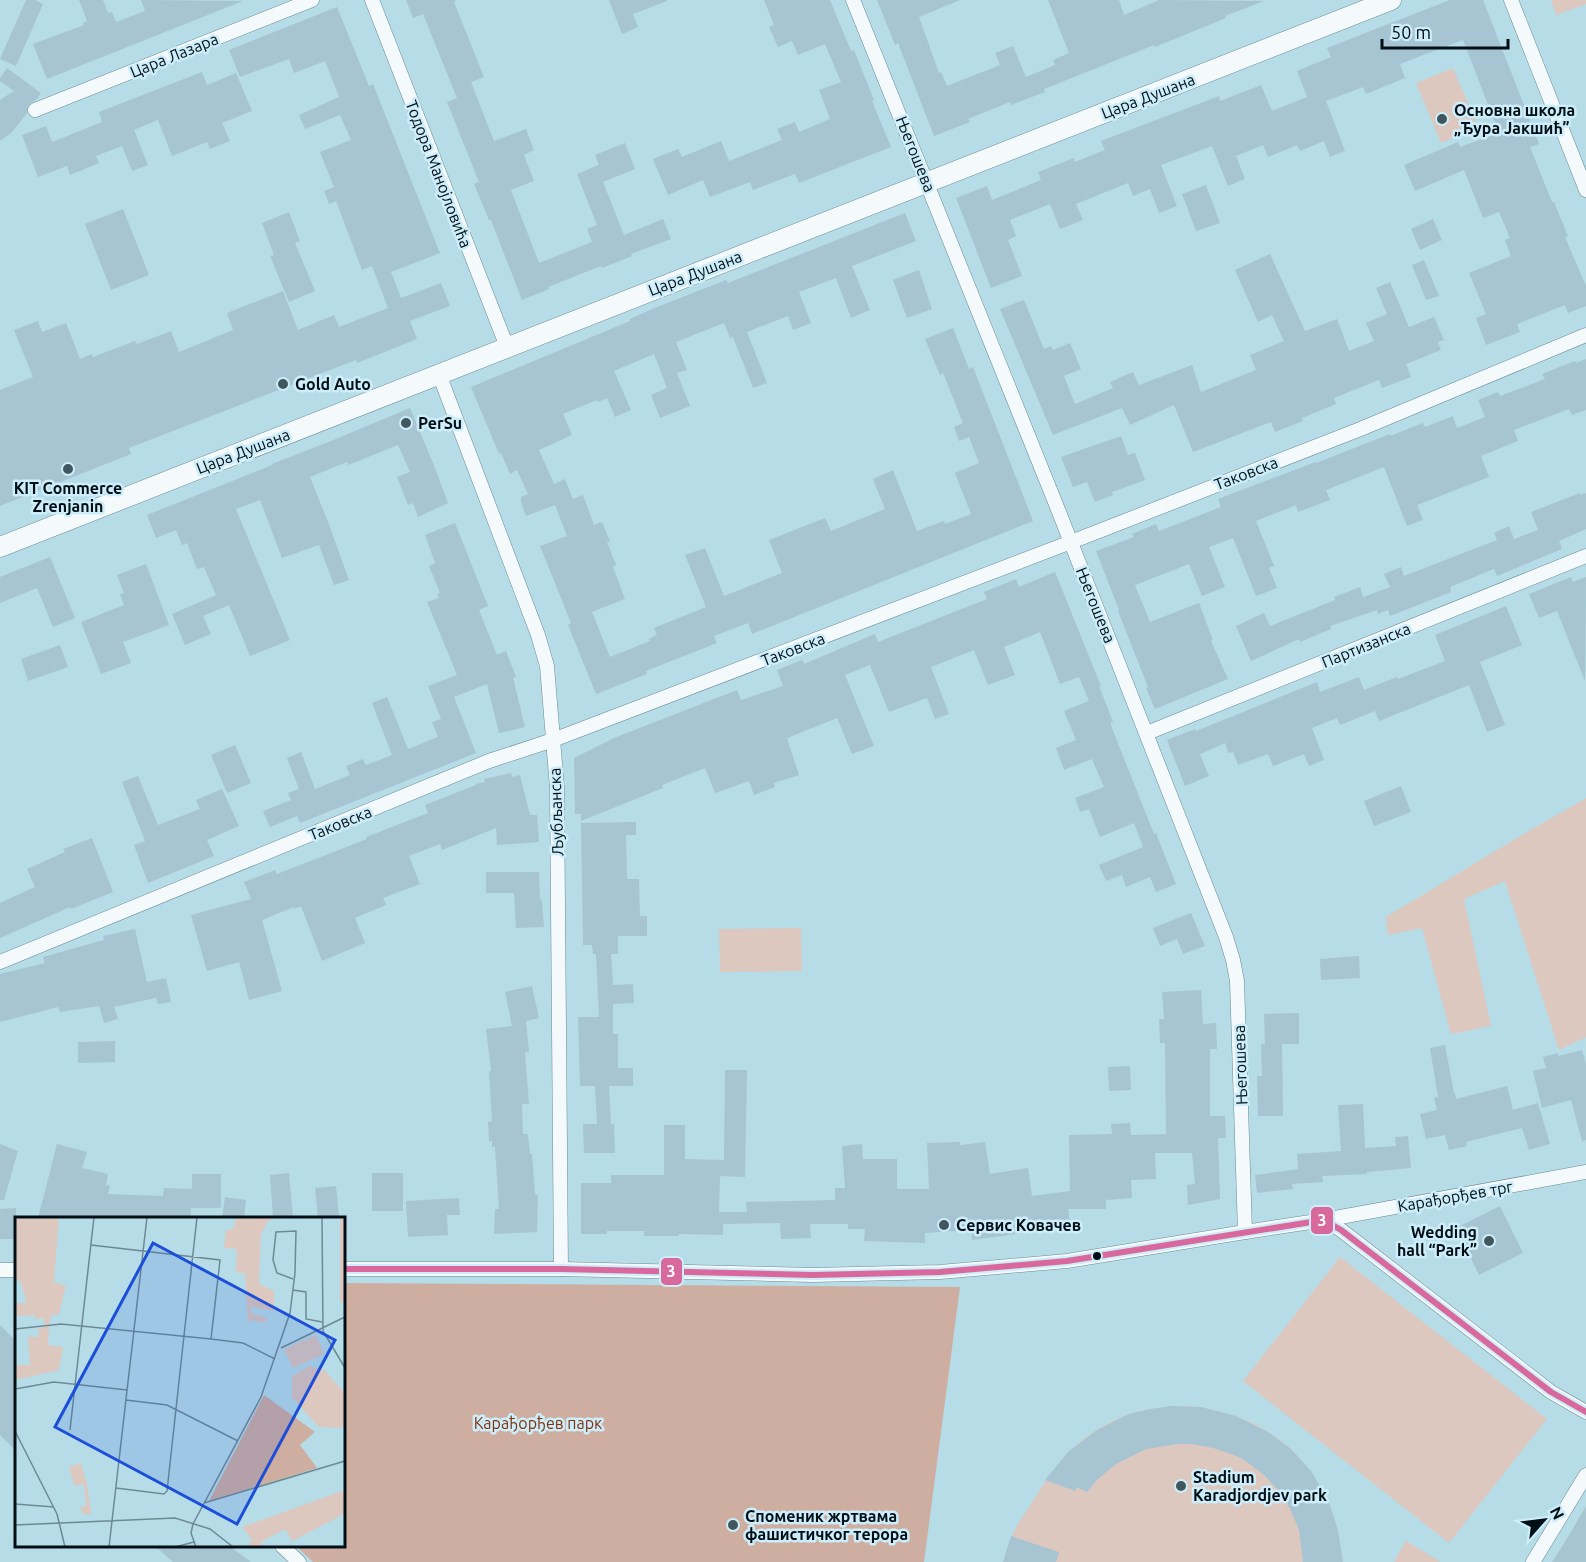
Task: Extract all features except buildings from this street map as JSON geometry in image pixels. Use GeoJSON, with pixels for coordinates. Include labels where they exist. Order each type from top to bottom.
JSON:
{"type":"FeatureCollection","features":[{"type":"Feature","properties":{"kind":"street","name":"Цара Лазара"},"geometry":{"type":"LineString","coordinates":[[35,110],[312,0]]}},
{"type":"Feature","properties":{"kind":"street","name":"Тодора Манојловића"},"geometry":{"type":"LineString","coordinates":[[372,0],[507,347]]}},
{"type":"Feature","properties":{"kind":"street","name":"Његошева"},"geometry":{"type":"LineString","coordinates":[[853,0],[928,182],[1226,937],[1237,981],[1245,1232]]}},
{"type":"Feature","properties":{"kind":"street","name":"Цара Душана"},"geometry":{"type":"LineString","coordinates":[[0,547],[1391,0]]}},
{"type":"Feature","properties":{"kind":"street"},"geometry":{"type":"LineString","coordinates":[[1511,0],[1586,190]]}},
{"type":"Feature","properties":{"kind":"street","name":"Таковска"},"geometry":{"type":"LineString","coordinates":[[0,962],[489,761],[554,740],[1071,542],[1358,430],[1586,335]]}},
{"type":"Feature","properties":{"kind":"street","name":"Љубљанска"},"geometry":{"type":"LineString","coordinates":[[439,374],[538,635],[547,666],[557,788],[561,1269]]}},
{"type":"Feature","properties":{"kind":"street","name":"Партизанска"},"geometry":{"type":"LineString","coordinates":[[1147,733],[1586,556]]}},
{"type":"Feature","properties":{"kind":"street","name":"Карађорђев трг"},"geometry":{"type":"LineString","coordinates":[[345,1269],[561,1269],[813,1275],[940,1272],[1067,1262],[1324,1220],[1586,1172]]}},
{"type":"Feature","properties":{"kind":"street"},"geometry":{"type":"LineString","coordinates":[[1324,1220],[1341,1230],[1551,1392],[1586,1412]]}},
{"type":"Feature","properties":{"kind":"street"},"geometry":{"type":"LineString","coordinates":[[1533,1562],[1586,1475]]}},
{"type":"Feature","properties":{"kind":"street"},"geometry":{"type":"LineString","coordinates":[[284,1547],[299,1562]]}},
{"type":"Feature","properties":{"kind":"shaded area"},"geometry":{"type":"Polygon","coordinates":[[[1551,0],[1586,0],[1586,4],[1556,15],[1551,0]]]}},
{"type":"Feature","properties":{"kind":"shaded area"},"geometry":{"type":"Polygon","coordinates":[[[1453,68],[1478,127],[1441,143],[1416,83],[1453,68]]]}},
{"type":"Feature","properties":{"kind":"shaded area"},"geometry":{"type":"Polygon","coordinates":[[[1586,798],[1586,1037],[1559,1050],[1505,881],[1464,899],[1491,1026],[1451,1034],[1422,928],[1388,935],[1386,917],[1586,798]]]}},
{"type":"Feature","properties":{"kind":"shaded area"},"geometry":{"type":"Polygon","coordinates":[[[801,928],[802,971],[720,972],[719,929],[801,928]]]}},
{"type":"Feature","properties":{"kind":"shaded area"},"geometry":{"type":"Polygon","coordinates":[[[1340,1257],[1547,1419],[1449,1543],[1243,1381],[1340,1257]]]}},
{"type":"Feature","properties":{"kind":"shaded area","name":"Stadium Karadjordjev park"},"geometry":{"type":"Polygon","coordinates":[[[1179,1406],[1212,1410],[1242,1419],[1269,1432],[1292,1451],[1312,1473],[1327,1499],[1337,1529],[1342,1562],[1003,1562],[1016,1527],[1061,1461],[1076,1446],[1092,1432],[1131,1414],[1179,1406]]]}},
{"type":"Feature","properties":{"kind":"shaded area"},"geometry":{"type":"Polygon","coordinates":[[[1406,1541],[1441,1562],[1394,1562],[1406,1541]]]}},
{"type":"Feature","properties":{"kind":"green space","name":"Карађорђев парк"},"geometry":{"type":"Polygon","coordinates":[[[345,1283],[960,1287],[924,1562],[313,1562],[297,1547],[345,1547],[345,1283]]]}},
{"type":"Feature","properties":{"kind":"transit line","name":"3"},"geometry":{"type":"LineString","coordinates":[[345,1269],[561,1269],[813,1275],[940,1272],[1067,1261],[1324,1220],[1341,1230],[1551,1392],[1586,1412]]}},
{"type":"Feature","properties":{"kind":"place","name":"Основна школа „Ђура Јакшић”"},"geometry":{"type":"Point","coordinates":[1442,119]}},
{"type":"Feature","properties":{"kind":"place","name":"Gold Auto"},"geometry":{"type":"Point","coordinates":[283,384]}},
{"type":"Feature","properties":{"kind":"place","name":"PerSu"},"geometry":{"type":"Point","coordinates":[406,423]}},
{"type":"Feature","properties":{"kind":"place","name":"KIT Commerce Zrenjanin"},"geometry":{"type":"Point","coordinates":[68,469]}},
{"type":"Feature","properties":{"kind":"place","name":"Сервис Ковачев"},"geometry":{"type":"Point","coordinates":[944,1225]}},
{"type":"Feature","properties":{"kind":"place","name":"Wedding hall “Park”"},"geometry":{"type":"Point","coordinates":[1489,1241]}},
{"type":"Feature","properties":{"kind":"place","name":"Stadium Karadjordjev park"},"geometry":{"type":"Point","coordinates":[1181,1486]}},
{"type":"Feature","properties":{"kind":"place","name":"Споменик жртвама фашистичког терора"},"geometry":{"type":"Point","coordinates":[733,1525]}}]}
